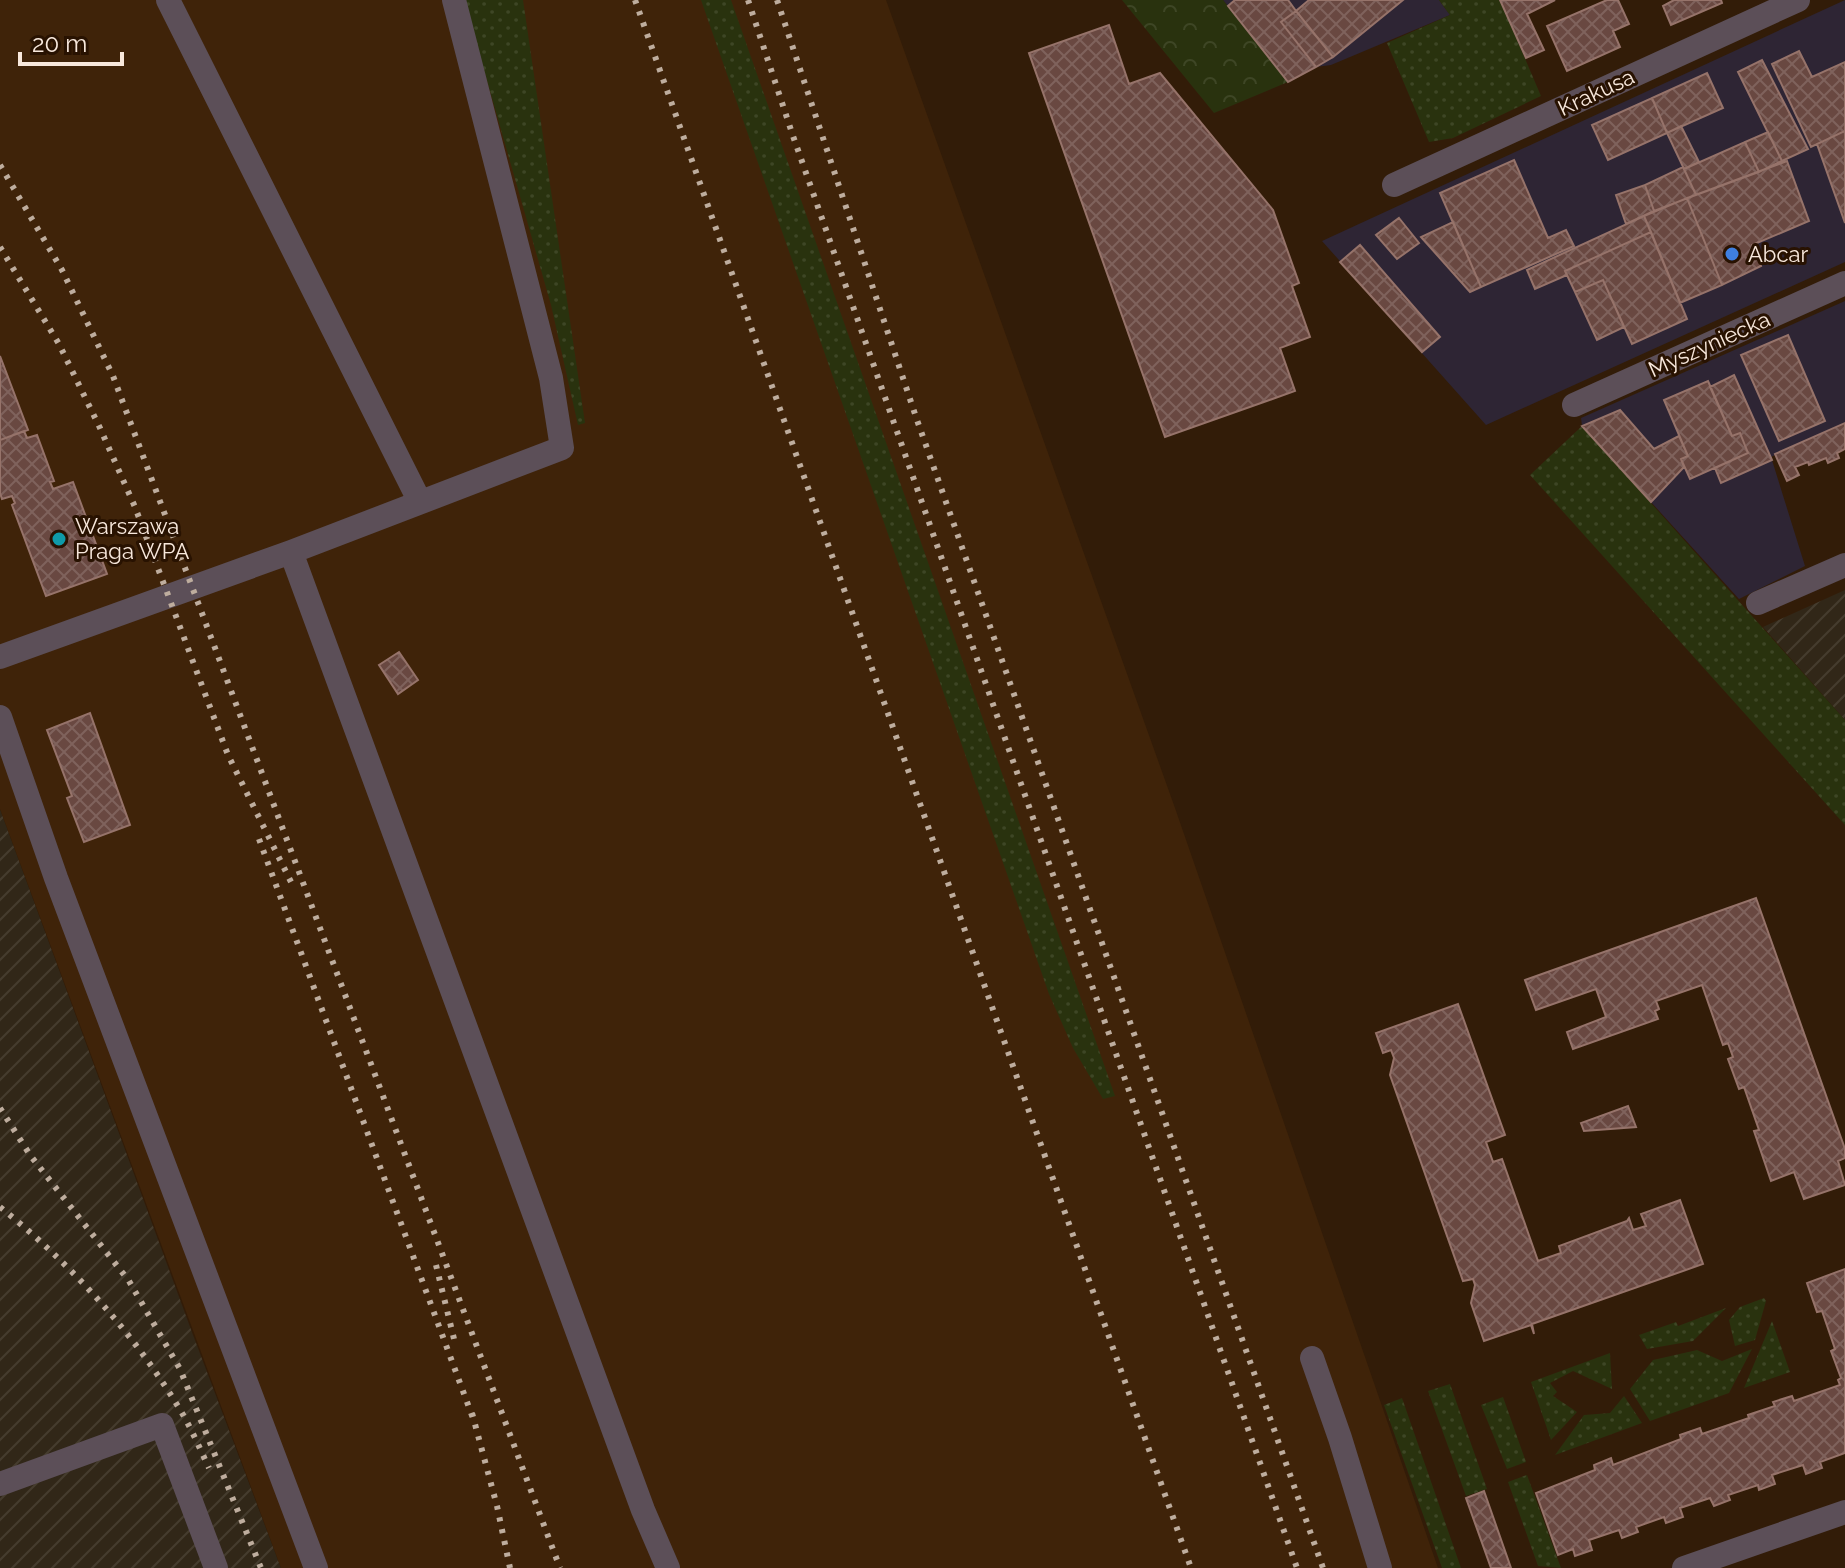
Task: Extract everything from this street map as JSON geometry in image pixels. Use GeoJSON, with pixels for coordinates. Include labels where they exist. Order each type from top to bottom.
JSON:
{"type":"FeatureCollection","features":[{"type":"Feature","properties":{"kind":"street"},"geometry":{"type":"LineString","coordinates":[[168,0],[420,502]]}},
{"type":"Feature","properties":{"kind":"street"},"geometry":{"type":"LineString","coordinates":[[0,657],[291,552],[562,448],[551,378],[454,0]]}},
{"type":"Feature","properties":{"kind":"street","name":"Krakusa"},"geometry":{"type":"LineString","coordinates":[[1394,185],[1798,0]]}},
{"type":"Feature","properties":{"kind":"street","name":"Myszyniecka"},"geometry":{"type":"LineString","coordinates":[[1574,405],[1845,283]]}},
{"type":"Feature","properties":{"kind":"street"},"geometry":{"type":"LineString","coordinates":[[291,552],[637,1495],[668,1568]]}},
{"type":"Feature","properties":{"kind":"street"},"geometry":{"type":"LineString","coordinates":[[1758,603],[1845,565]]}},
{"type":"Feature","properties":{"kind":"street"},"geometry":{"type":"LineString","coordinates":[[0,717],[56,878],[316,1568]]}},
{"type":"Feature","properties":{"kind":"street"},"geometry":{"type":"LineString","coordinates":[[1312,1358],[1380,1568]]}},
{"type":"Feature","properties":{"kind":"street"},"geometry":{"type":"LineString","coordinates":[[0,1484],[162,1425],[216,1568]]}},
{"type":"Feature","properties":{"kind":"street"},"geometry":{"type":"LineString","coordinates":[[1684,1568],[1845,1512]]}},
{"type":"Feature","properties":{"kind":"shaded area"},"geometry":{"type":"Polygon","coordinates":[[[0,0],[886,0],[1175,808],[1438,1568],[281,1568],[0,809],[0,0]]]}},
{"type":"Feature","properties":{"kind":"shaded area"},"geometry":{"type":"Polygon","coordinates":[[[1223,0],[1439,0],[1450,15],[1331,65],[1316,67],[1288,82],[1223,0]]]}},
{"type":"Feature","properties":{"kind":"shaded area"},"geometry":{"type":"Polygon","coordinates":[[[1845,0],[1845,262],[1486,425],[1322,241],[1845,0]]]}},
{"type":"Feature","properties":{"kind":"shaded area"},"geometry":{"type":"Polygon","coordinates":[[[1845,301],[1845,423],[1771,457],[1805,566],[1739,599],[1582,426],[1581,418],[1845,301]]]}},
{"type":"Feature","properties":{"kind":"shaded area"},"geometry":{"type":"Polygon","coordinates":[[[1845,590],[1845,720],[1763,627],[1845,590]]]}},
{"type":"Feature","properties":{"kind":"shaded area"},"geometry":{"type":"Polygon","coordinates":[[[0,809],[193,1335],[281,1568],[0,1568],[0,809]]]}},
{"type":"Feature","properties":{"kind":"green space"},"geometry":{"type":"Polygon","coordinates":[[[464,0],[523,0],[585,423],[578,425],[551,305],[464,0]]]}},
{"type":"Feature","properties":{"kind":"green space"},"geometry":{"type":"Polygon","coordinates":[[[701,0],[731,0],[1115,1096],[1103,1099],[1073,1048],[1049,994],[701,0]]]}},
{"type":"Feature","properties":{"kind":"green space"},"geometry":{"type":"Polygon","coordinates":[[[1122,0],[1223,0],[1288,82],[1214,113],[1122,0]]]}},
{"type":"Feature","properties":{"kind":"green space"},"geometry":{"type":"Polygon","coordinates":[[[1439,0],[1500,0],[1541,96],[1453,138],[1429,142],[1387,43],[1450,15],[1439,0]]]}},
{"type":"Feature","properties":{"kind":"green space"},"geometry":{"type":"Polygon","coordinates":[[[1582,426],[1845,720],[1845,825],[1530,475],[1582,426]]]}},
{"type":"Feature","properties":{"kind":"green space"},"geometry":{"type":"Polygon","coordinates":[[[1764,1298],[1766,1301],[1755,1340],[1735,1346],[1729,1320],[1740,1307],[1764,1298]]]}},
{"type":"Feature","properties":{"kind":"green space"},"geometry":{"type":"Polygon","coordinates":[[[1726,1308],[1693,1341],[1647,1349],[1639,1335],[1676,1322],[1678,1326],[1726,1308]]]}},
{"type":"Feature","properties":{"kind":"green space"},"geometry":{"type":"Polygon","coordinates":[[[1772,1321],[1790,1372],[1744,1388],[1772,1321]]]}},
{"type":"Feature","properties":{"kind":"green space"},"geometry":{"type":"Polygon","coordinates":[[[1752,1349],[1729,1393],[1650,1421],[1630,1389],[1653,1360],[1697,1350],[1722,1361],[1752,1349]]]}},
{"type":"Feature","properties":{"kind":"green space"},"geometry":{"type":"Polygon","coordinates":[[[1610,1353],[1612,1389],[1573,1371],[1550,1383],[1557,1392],[1553,1396],[1577,1412],[1551,1440],[1531,1382],[1610,1353]]]}},
{"type":"Feature","properties":{"kind":"green space"},"geometry":{"type":"Polygon","coordinates":[[[1450,1384],[1487,1489],[1466,1496],[1428,1391],[1450,1384]]]}},
{"type":"Feature","properties":{"kind":"green space"},"geometry":{"type":"Polygon","coordinates":[[[1624,1396],[1642,1423],[1555,1455],[1584,1415],[1610,1413],[1624,1396]]]}},
{"type":"Feature","properties":{"kind":"green space"},"geometry":{"type":"Polygon","coordinates":[[[1503,1397],[1526,1462],[1507,1469],[1481,1405],[1503,1397]]]}},
{"type":"Feature","properties":{"kind":"green space"},"geometry":{"type":"Polygon","coordinates":[[[1402,1398],[1461,1568],[1442,1568],[1384,1405],[1402,1398]]]}},
{"type":"Feature","properties":{"kind":"green space"},"geometry":{"type":"Polygon","coordinates":[[[1527,1475],[1561,1568],[1538,1566],[1508,1482],[1527,1475]]]}},
{"type":"Feature","properties":{"kind":"building"},"geometry":{"type":"Polygon","coordinates":[[[1235,0],[1288,0],[1296,11],[1281,22],[1316,67],[1288,82],[1228,6],[1235,0]]]}},
{"type":"Feature","properties":{"kind":"building"},"geometry":{"type":"Polygon","coordinates":[[[1309,0],[1403,0],[1333,57],[1296,11],[1309,0]]]}},
{"type":"Feature","properties":{"kind":"building"},"geometry":{"type":"Polygon","coordinates":[[[1500,0],[1555,0],[1527,14],[1544,50],[1526,58],[1500,0]]]}},
{"type":"Feature","properties":{"kind":"building"},"geometry":{"type":"Polygon","coordinates":[[[1607,0],[1618,0],[1629,24],[1613,31],[1620,47],[1567,71],[1547,26],[1607,0]]]}},
{"type":"Feature","properties":{"kind":"building"},"geometry":{"type":"Polygon","coordinates":[[[1674,0],[1721,0],[1722,3],[1671,25],[1663,6],[1674,0]]]}},
{"type":"Feature","properties":{"kind":"building"},"geometry":{"type":"Polygon","coordinates":[[[1296,11],[1333,57],[1316,67],[1281,22],[1296,11]]]}},
{"type":"Feature","properties":{"kind":"building"},"geometry":{"type":"Polygon","coordinates":[[[1109,25],[1129,84],[1160,73],[1273,210],[1299,283],[1292,286],[1310,337],[1280,348],[1295,391],[1165,437],[1029,53],[1109,25]]]}},
{"type":"Feature","properties":{"kind":"building"},"geometry":{"type":"Polygon","coordinates":[[[1799,51],[1812,77],[1845,62],[1845,131],[1811,147],[1772,64],[1799,51]]]}},
{"type":"Feature","properties":{"kind":"building"},"geometry":{"type":"Polygon","coordinates":[[[1762,60],[1808,149],[1782,161],[1738,72],[1762,60]]]}},
{"type":"Feature","properties":{"kind":"building"},"geometry":{"type":"Polygon","coordinates":[[[1707,73],[1723,108],[1667,133],[1652,98],[1707,73]]]}},
{"type":"Feature","properties":{"kind":"building"},"geometry":{"type":"Polygon","coordinates":[[[1652,98],[1667,133],[1608,160],[1592,125],[1652,98]]]}},
{"type":"Feature","properties":{"kind":"building"},"geometry":{"type":"Polygon","coordinates":[[[1681,126],[1699,162],[1684,169],[1667,133],[1681,126]]]}},
{"type":"Feature","properties":{"kind":"building"},"geometry":{"type":"Polygon","coordinates":[[[1845,131],[1845,223],[1817,144],[1845,131]]]}},
{"type":"Feature","properties":{"kind":"building"},"geometry":{"type":"Polygon","coordinates":[[[1768,132],[1782,161],[1759,172],[1745,142],[1768,132]]]}},
{"type":"Feature","properties":{"kind":"building"},"geometry":{"type":"Polygon","coordinates":[[[1745,142],[1759,172],[1696,195],[1684,169],[1745,142]]]}},
{"type":"Feature","properties":{"kind":"building"},"geometry":{"type":"Polygon","coordinates":[[[1514,160],[1548,238],[1566,230],[1574,246],[1481,287],[1440,193],[1514,160]]]}},
{"type":"Feature","properties":{"kind":"building"},"geometry":{"type":"Polygon","coordinates":[[[1787,161],[1809,221],[1752,245],[1761,266],[1722,285],[1687,198],[1787,161]]]}},
{"type":"Feature","properties":{"kind":"building"},"geometry":{"type":"Polygon","coordinates":[[[1683,167],[1696,195],[1654,211],[1645,185],[1683,167]]]}},
{"type":"Feature","properties":{"kind":"building"},"geometry":{"type":"Polygon","coordinates":[[[1645,185],[1654,211],[1626,224],[1616,195],[1645,185]]]}},
{"type":"Feature","properties":{"kind":"building"},"geometry":{"type":"Polygon","coordinates":[[[1687,198],[1722,285],[1680,303],[1644,216],[1687,198]]]}},
{"type":"Feature","properties":{"kind":"building"},"geometry":{"type":"Polygon","coordinates":[[[1644,216],[1651,232],[1565,271],[1567,275],[1535,289],[1527,270],[1644,216]]]}},
{"type":"Feature","properties":{"kind":"building"},"geometry":{"type":"Polygon","coordinates":[[[1399,218],[1419,243],[1397,259],[1376,235],[1399,218]]]}},
{"type":"Feature","properties":{"kind":"building"},"geometry":{"type":"Polygon","coordinates":[[[1453,222],[1481,287],[1470,292],[1421,237],[1453,222]]]}},
{"type":"Feature","properties":{"kind":"building"},"geometry":{"type":"Polygon","coordinates":[[[1651,232],[1687,319],[1632,344],[1603,280],[1575,292],[1565,271],[1651,232]]]}},
{"type":"Feature","properties":{"kind":"building"},"geometry":{"type":"Polygon","coordinates":[[[1360,245],[1440,337],[1422,352],[1340,262],[1360,245]]]}},
{"type":"Feature","properties":{"kind":"building"},"geometry":{"type":"Polygon","coordinates":[[[1603,280],[1624,327],[1597,340],[1575,292],[1603,280]]]}},
{"type":"Feature","properties":{"kind":"building"},"geometry":{"type":"Polygon","coordinates":[[[1788,335],[1825,421],[1779,441],[1741,355],[1788,335]]]}},
{"type":"Feature","properties":{"kind":"building"},"geometry":{"type":"Polygon","coordinates":[[[0,356],[28,430],[0,440],[0,356]]]}},
{"type":"Feature","properties":{"kind":"building"},"geometry":{"type":"Polygon","coordinates":[[[1734,375],[1772,460],[1721,483],[1715,468],[1748,453],[1740,433],[1732,436],[1710,387],[1734,375]]]}},
{"type":"Feature","properties":{"kind":"building"},"geometry":{"type":"Polygon","coordinates":[[[1708,381],[1732,436],[1740,433],[1748,453],[1690,479],[1681,459],[1688,456],[1664,400],[1708,381]]]}},
{"type":"Feature","properties":{"kind":"building"},"geometry":{"type":"Polygon","coordinates":[[[1620,410],[1654,449],[1679,436],[1688,456],[1681,459],[1684,467],[1651,502],[1582,426],[1620,410]]]}},
{"type":"Feature","properties":{"kind":"building"},"geometry":{"type":"Polygon","coordinates":[[[1845,423],[1845,449],[1837,453],[1839,458],[1828,463],[1826,458],[1795,467],[1799,475],[1787,481],[1775,454],[1845,423]]]}},
{"type":"Feature","properties":{"kind":"building","name":"Warszawa Praga WPA"},"geometry":{"type":"Polygon","coordinates":[[[24,431],[27,438],[37,435],[54,481],[50,482],[53,489],[73,482],[107,574],[46,596],[12,505],[15,503],[12,496],[2,499],[0,493],[0,440],[24,431]]]}},
{"type":"Feature","properties":{"kind":"building"},"geometry":{"type":"Polygon","coordinates":[[[399,652],[418,680],[398,694],[379,665],[399,652]]]}},
{"type":"Feature","properties":{"kind":"building"},"geometry":{"type":"Polygon","coordinates":[[[90,713],[130,825],[84,842],[67,798],[72,796],[47,730],[90,713]]]}},
{"type":"Feature","properties":{"kind":"building"},"geometry":{"type":"Polygon","coordinates":[[[1756,898],[1845,1149],[1845,1158],[1838,1161],[1845,1185],[1804,1199],[1794,1172],[1771,1181],[1754,1131],[1759,1130],[1744,1087],[1739,1089],[1728,1059],[1733,1057],[1728,1043],[1723,1045],[1702,985],[1656,1001],[1658,1019],[1573,1049],[1567,1032],[1606,1017],[1596,989],[1536,1010],[1525,980],[1756,898]]]}},
{"type":"Feature","properties":{"kind":"building"},"geometry":{"type":"Polygon","coordinates":[[[1458,1004],[1505,1135],[1486,1142],[1493,1162],[1502,1159],[1538,1261],[1561,1253],[1559,1246],[1629,1218],[1633,1230],[1646,1226],[1641,1214],[1680,1200],[1703,1264],[1532,1324],[1534,1334],[1531,1325],[1484,1341],[1471,1303],[1475,1285],[1473,1279],[1463,1281],[1390,1075],[1394,1058],[1391,1050],[1383,1053],[1376,1033],[1458,1004]]]}},
{"type":"Feature","properties":{"kind":"building"},"geometry":{"type":"Polygon","coordinates":[[[1628,1106],[1636,1127],[1584,1131],[1581,1123],[1628,1106]]]}},
{"type":"Feature","properties":{"kind":"building"},"geometry":{"type":"Polygon","coordinates":[[[1845,1269],[1845,1453],[1820,1462],[1822,1468],[1806,1474],[1803,1465],[1772,1475],[1775,1484],[1759,1490],[1758,1485],[1728,1495],[1730,1500],[1714,1506],[1710,1498],[1680,1508],[1683,1517],[1666,1523],[1664,1517],[1636,1527],[1638,1532],[1622,1538],[1619,1530],[1589,1540],[1592,1550],[1575,1556],[1573,1549],[1558,1555],[1536,1493],[1595,1470],[1594,1465],[1611,1458],[1613,1465],[1681,1439],[1680,1435],[1700,1428],[1702,1434],[1749,1418],[1748,1415],[1775,1406],[1773,1402],[1792,1396],[1794,1401],[1840,1385],[1838,1380],[1841,1378],[1831,1351],[1835,1349],[1822,1311],[1817,1312],[1807,1283],[1845,1269]]]}},
{"type":"Feature","properties":{"kind":"building"},"geometry":{"type":"Polygon","coordinates":[[[1484,1491],[1511,1568],[1491,1568],[1466,1498],[1484,1491]]]}},
{"type":"Feature","properties":{"kind":"railway"},"geometry":{"type":"LineString","coordinates":[[635,0],[1191,1568]]}},
{"type":"Feature","properties":{"kind":"railway"},"geometry":{"type":"LineString","coordinates":[[748,0],[793,136],[1297,1568]]}},
{"type":"Feature","properties":{"kind":"railway"},"geometry":{"type":"LineString","coordinates":[[777,0],[917,420],[1323,1568]]}},
{"type":"Feature","properties":{"kind":"railway"},"geometry":{"type":"LineString","coordinates":[[0,165],[62,270],[113,376],[560,1568]]}},
{"type":"Feature","properties":{"kind":"railway"},"geometry":{"type":"LineString","coordinates":[[0,247],[59,344],[100,428],[135,507],[228,755],[293,886]]}},
{"type":"Feature","properties":{"kind":"railway"},"geometry":{"type":"LineString","coordinates":[[259,839],[474,1421]]}},
{"type":"Feature","properties":{"kind":"railway"},"geometry":{"type":"LineString","coordinates":[[0,1108],[30,1155],[129,1281],[180,1369],[261,1568]]}},
{"type":"Feature","properties":{"kind":"railway"},"geometry":{"type":"LineString","coordinates":[[0,1207],[52,1252],[122,1328],[164,1384],[193,1433],[209,1468]]}},
{"type":"Feature","properties":{"kind":"railway"},"geometry":{"type":"LineString","coordinates":[[436,1265],[455,1343]]}},
{"type":"Feature","properties":{"kind":"railway"},"geometry":{"type":"LineString","coordinates":[[472,1413],[510,1568]]}},
{"type":"Feature","properties":{"kind":"place","name":"Abcar"},"geometry":{"type":"Point","coordinates":[1732,254]}},
{"type":"Feature","properties":{"kind":"place","name":"Warszawa Praga WPA"},"geometry":{"type":"Point","coordinates":[59,539]}}]}
